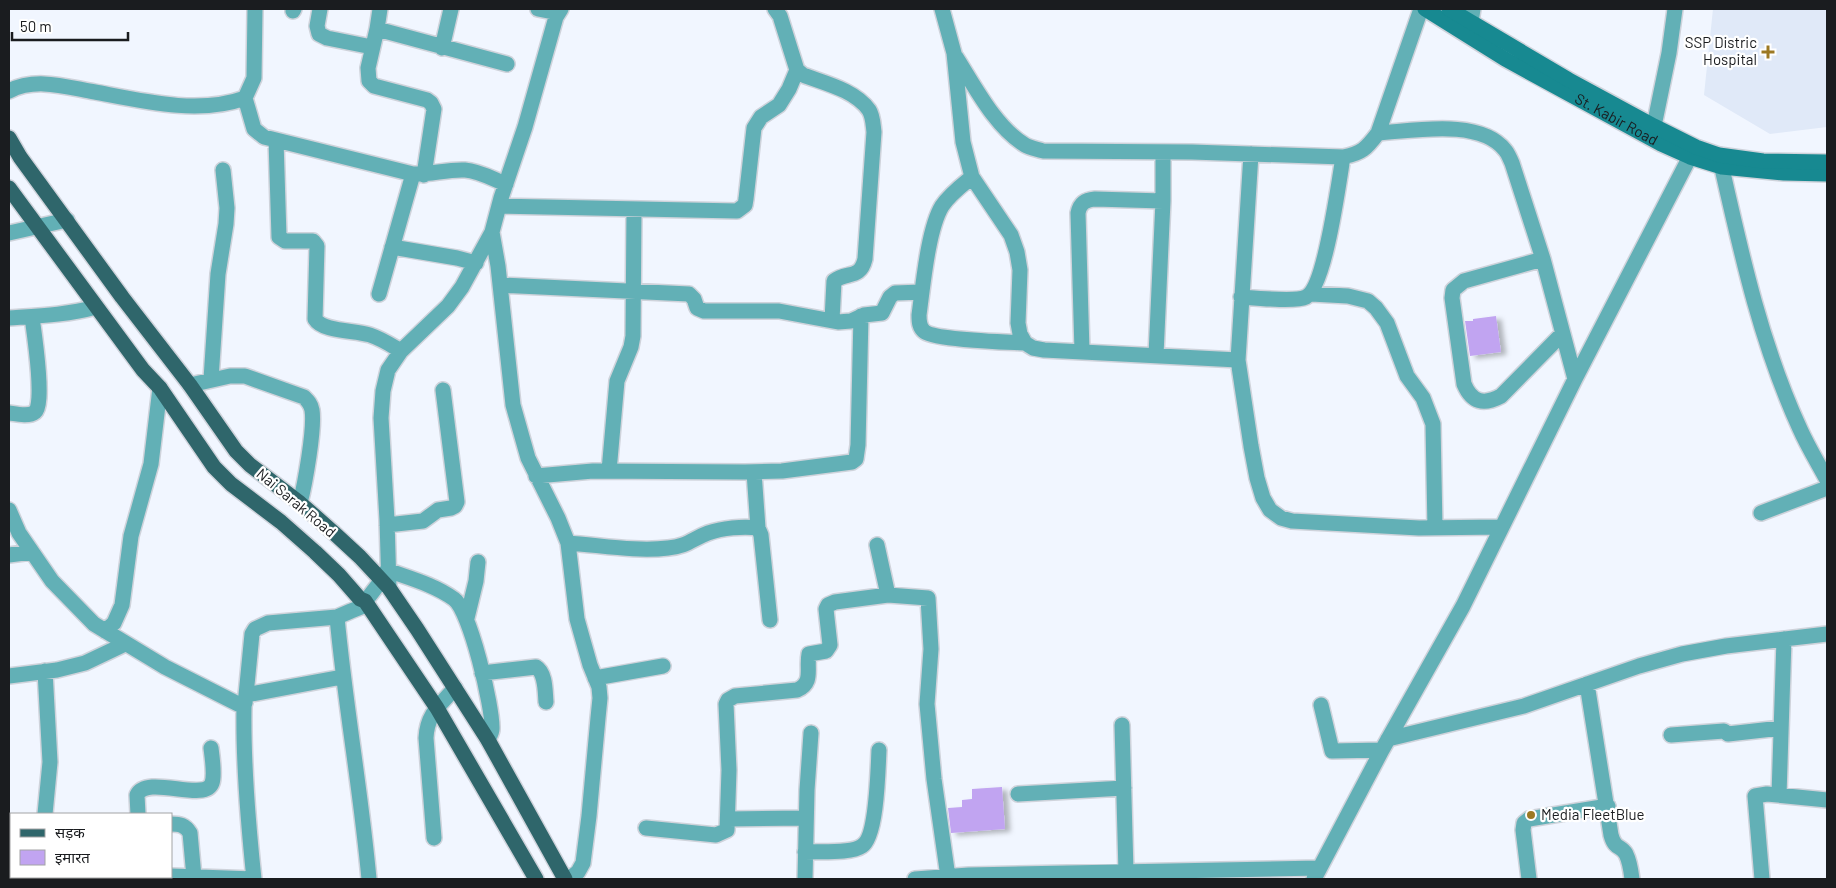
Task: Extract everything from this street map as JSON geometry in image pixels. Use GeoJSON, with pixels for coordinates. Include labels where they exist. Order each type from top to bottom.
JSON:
{"type":"FeatureCollection","features":[{"type":"Feature","properties":{"kind":"main road","name":"St. Kabir Road"},"geometry":{"type":"LineString","coordinates":[[1425,9],[1505,59],[1660,144],[1720,161],[1784,173],[1827,174]]}},
{"type":"Feature","properties":{"kind":"main road","name":"St. Kabir Road"},"geometry":{"type":"LineString","coordinates":[[1449,9],[1472,15],[1569,80],[1654,126],[1693,152]]}},
{"type":"Feature","properties":{"kind":"main road","name":"Nai Sarak Road"},"geometry":{"type":"LineString","coordinates":[[9,138],[20,157],[122,297],[190,385],[236,451],[250,465],[300,503],[386,580],[488,740],[567,879]]}},
{"type":"Feature","properties":{"kind":"main road","name":"St. Kabir Road"},"geometry":{"type":"LineString","coordinates":[[1720,161],[1827,162]]}},
{"type":"Feature","properties":{"kind":"main road","name":"Nai Sarak Road"},"geometry":{"type":"LineString","coordinates":[[9,188],[143,370],[160,388],[214,467],[231,484],[281,522],[315,552],[360,599],[365,601],[437,708],[536,879]]}},
{"type":"Feature","properties":{"kind":"street"},"geometry":{"type":"LineString","coordinates":[[255,9],[254,78],[245,98],[254,129],[264,137],[418,174],[464,170],[474,171],[506,184]]}},
{"type":"Feature","properties":{"kind":"street"},"geometry":{"type":"LineString","coordinates":[[320,9],[317,26],[319,34],[327,38],[372,47]]}},
{"type":"Feature","properties":{"kind":"street"},"geometry":{"type":"LineString","coordinates":[[379,294],[392,247],[418,174],[434,109],[427,100],[374,86],[369,81],[368,68],[380,9]]}},
{"type":"Feature","properties":{"kind":"street"},"geometry":{"type":"LineString","coordinates":[[442,48],[451,9]]}},
{"type":"Feature","properties":{"kind":"street"},"geometry":{"type":"LineString","coordinates":[[172,876],[254,879],[246,805],[243,753],[245,701],[254,629],[268,623],[336,617],[361,606],[386,580],[387,525],[381,418],[383,391],[388,370],[401,351],[448,306],[462,287],[492,232],[559,11],[538,9]]}},
{"type":"Feature","properties":{"kind":"street"},"geometry":{"type":"LineString","coordinates":[[776,9],[780,16],[797,70],[803,75],[848,93],[863,103],[873,118],[874,132],[864,259],[860,270],[855,274],[838,278],[834,281],[832,320]]}},
{"type":"Feature","properties":{"kind":"street"},"geometry":{"type":"LineString","coordinates":[[942,9],[954,53],[963,142],[972,177],[1012,236],[1020,270],[1018,323],[1020,334],[1025,344]]}},
{"type":"Feature","properties":{"kind":"street"},"geometry":{"type":"LineString","coordinates":[[954,53],[991,110],[1012,135],[1026,146],[1043,151],[1343,157],[1357,154],[1367,147],[1378,133],[1421,9]]}},
{"type":"Feature","properties":{"kind":"street"},"geometry":{"type":"LineString","coordinates":[[1654,126],[1669,53],[1675,9]]}},
{"type":"Feature","properties":{"kind":"street"},"geometry":{"type":"LineString","coordinates":[[377,29],[507,64]]}},
{"type":"Feature","properties":{"kind":"street"},"geometry":{"type":"LineString","coordinates":[[499,206],[737,211],[745,205],[754,128],[761,117],[779,105],[789,89],[797,70]]}},
{"type":"Feature","properties":{"kind":"street"},"geometry":{"type":"LineString","coordinates":[[9,91],[27,84],[46,83],[149,102],[210,106],[233,103],[245,98]]}},
{"type":"Feature","properties":{"kind":"street"},"geometry":{"type":"LineString","coordinates":[[1378,133],[1457,128],[1491,139],[1504,149],[1512,163],[1543,258],[1574,379]]}},
{"type":"Feature","properties":{"kind":"street"},"geometry":{"type":"LineString","coordinates":[[276,140],[279,237],[285,241],[314,241],[317,246],[315,319],[321,326],[368,334],[381,339],[401,351]]}},
{"type":"Feature","properties":{"kind":"street"},"geometry":{"type":"LineString","coordinates":[[915,879],[948,876],[1126,872],[1317,874],[1385,745],[1463,606],[1574,379],[1693,152]]}},
{"type":"Feature","properties":{"kind":"street"},"geometry":{"type":"LineString","coordinates":[[1156,355],[1163,202],[1163,153]]}},
{"type":"Feature","properties":{"kind":"street"},"geometry":{"type":"LineString","coordinates":[[1251,154],[1238,360],[1257,478],[1263,498],[1270,510],[1281,518],[1292,521],[1435,528],[1501,526]]}},
{"type":"Feature","properties":{"kind":"street"},"geometry":{"type":"LineString","coordinates":[[1311,294],[1320,274],[1343,157]]}},
{"type":"Feature","properties":{"kind":"street"},"geometry":{"type":"LineString","coordinates":[[1720,161],[1733,221],[1764,337],[1801,430],[1827,480]]}},
{"type":"Feature","properties":{"kind":"street"},"geometry":{"type":"LineString","coordinates":[[211,379],[218,274],[227,208],[223,170]]}},
{"type":"Feature","properties":{"kind":"street"},"geometry":{"type":"LineString","coordinates":[[972,177],[953,192],[934,222],[919,315],[921,328],[925,332],[941,337],[1025,344],[1044,350],[1238,360]]}},
{"type":"Feature","properties":{"kind":"street"},"geometry":{"type":"LineString","coordinates":[[1082,352],[1078,213],[1080,205],[1087,199],[1163,202]]}},
{"type":"Feature","properties":{"kind":"street"},"geometry":{"type":"LineString","coordinates":[[609,471],[617,382],[632,342],[634,210]]}},
{"type":"Feature","properties":{"kind":"street"},"geometry":{"type":"LineString","coordinates":[[9,233],[67,220]]}},
{"type":"Feature","properties":{"kind":"street"},"geometry":{"type":"LineString","coordinates":[[492,232],[514,405],[521,438],[536,476],[558,518],[568,543],[577,619],[599,687],[600,698],[583,863],[578,872],[567,879]]}},
{"type":"Feature","properties":{"kind":"street"},"geometry":{"type":"LineString","coordinates":[[392,247],[476,263]]}},
{"type":"Feature","properties":{"kind":"street"},"geometry":{"type":"LineString","coordinates":[[1543,258],[1464,281],[1454,290],[1452,298],[1464,384],[1468,393],[1482,402],[1491,401],[1501,396],[1562,334]]}},
{"type":"Feature","properties":{"kind":"street"},"geometry":{"type":"LineString","coordinates":[[500,285],[688,294],[694,299],[698,308],[704,311],[779,311],[845,322],[861,316],[884,312],[890,297],[895,293],[922,292]]}},
{"type":"Feature","properties":{"kind":"street"},"geometry":{"type":"LineString","coordinates":[[1241,297],[1293,299],[1304,298],[1311,294],[1348,296],[1368,301],[1376,308],[1387,323],[1407,376],[1423,398],[1433,424],[1435,528]]}},
{"type":"Feature","properties":{"kind":"street"},"geometry":{"type":"LineString","coordinates":[[9,313],[32,317],[81,311],[96,307]]}},
{"type":"Feature","properties":{"kind":"street"},"geometry":{"type":"LineString","coordinates":[[536,476],[609,471],[754,472],[846,464],[856,459],[858,445],[861,316]]}},
{"type":"Feature","properties":{"kind":"street"},"geometry":{"type":"LineString","coordinates":[[9,413],[31,414],[36,412],[39,407],[39,383],[32,317]]}},
{"type":"Feature","properties":{"kind":"street"},"geometry":{"type":"LineString","coordinates":[[190,385],[211,379],[245,376],[304,397],[310,403],[313,417],[304,489],[300,503]]}},
{"type":"Feature","properties":{"kind":"street"},"geometry":{"type":"LineString","coordinates":[[105,631],[114,623],[122,605],[132,536],[151,464],[160,388]]}},
{"type":"Feature","properties":{"kind":"street"},"geometry":{"type":"LineString","coordinates":[[387,525],[423,521],[438,510],[456,506],[443,390]]}},
{"type":"Feature","properties":{"kind":"street"},"geometry":{"type":"LineString","coordinates":[[754,472],[758,528],[762,535],[770,620]]}},
{"type":"Feature","properties":{"kind":"street"},"geometry":{"type":"LineString","coordinates":[[1761,513],[1827,488]]}},
{"type":"Feature","properties":{"kind":"street"},"geometry":{"type":"LineString","coordinates":[[9,510],[19,532],[52,581],[94,624],[165,667],[245,701],[342,678]]}},
{"type":"Feature","properties":{"kind":"street"},"geometry":{"type":"LineString","coordinates":[[568,543],[666,548],[684,546],[708,533],[717,531],[758,528]]}},
{"type":"Feature","properties":{"kind":"street"},"geometry":{"type":"LineString","coordinates":[[877,545],[888,595]]}},
{"type":"Feature","properties":{"kind":"street"},"geometry":{"type":"LineString","coordinates":[[9,555],[32,552]]}},
{"type":"Feature","properties":{"kind":"street"},"geometry":{"type":"LineString","coordinates":[[467,618],[476,581],[478,562]]}},
{"type":"Feature","properties":{"kind":"street"},"geometry":{"type":"LineString","coordinates":[[386,580],[431,586],[455,599],[463,608],[482,673],[490,712],[492,731],[488,740]]}},
{"type":"Feature","properties":{"kind":"street"},"geometry":{"type":"LineString","coordinates":[[646,828],[716,834],[727,830],[729,770],[726,704],[734,696],[803,688],[808,679],[809,654],[826,651],[830,645],[826,609],[828,605],[835,602],[888,595],[928,598],[932,649],[927,704],[934,779],[948,876]]}},
{"type":"Feature","properties":{"kind":"street"},"geometry":{"type":"LineString","coordinates":[[336,617],[342,678],[366,844],[369,879]]}},
{"type":"Feature","properties":{"kind":"street"},"geometry":{"type":"LineString","coordinates":[[1321,705],[1332,751],[1385,745],[1515,708],[1639,666],[1682,654],[1726,646],[1827,634]]}},
{"type":"Feature","properties":{"kind":"street"},"geometry":{"type":"LineString","coordinates":[[1779,795],[1784,639]]}},
{"type":"Feature","properties":{"kind":"street"},"geometry":{"type":"LineString","coordinates":[[9,676],[84,663],[125,644]]}},
{"type":"Feature","properties":{"kind":"street"},"geometry":{"type":"LineString","coordinates":[[595,678],[663,666]]}},
{"type":"Feature","properties":{"kind":"street"},"geometry":{"type":"LineString","coordinates":[[482,673],[540,668],[546,702]]}},
{"type":"Feature","properties":{"kind":"street"},"geometry":{"type":"LineString","coordinates":[[44,671],[50,762],[46,813]]}},
{"type":"Feature","properties":{"kind":"street"},"geometry":{"type":"LineString","coordinates":[[1587,684],[1613,843],[1627,855],[1632,879]]}},
{"type":"Feature","properties":{"kind":"street"},"geometry":{"type":"LineString","coordinates":[[434,838],[426,738],[430,718],[455,688]]}},
{"type":"Feature","properties":{"kind":"street"},"geometry":{"type":"LineString","coordinates":[[1122,725],[1126,872]]}},
{"type":"Feature","properties":{"kind":"street"},"geometry":{"type":"LineString","coordinates":[[1671,735],[1724,731],[1728,734],[1781,728]]}},
{"type":"Feature","properties":{"kind":"street"},"geometry":{"type":"LineString","coordinates":[[805,879],[806,818],[811,733]]}},
{"type":"Feature","properties":{"kind":"street"},"geometry":{"type":"LineString","coordinates":[[138,813],[137,794],[143,787],[150,786],[184,790],[206,789],[209,787],[212,780],[211,748]]}},
{"type":"Feature","properties":{"kind":"street"},"geometry":{"type":"LineString","coordinates":[[805,852],[854,850],[868,840],[876,801],[879,750]]}},
{"type":"Feature","properties":{"kind":"street"},"geometry":{"type":"LineString","coordinates":[[1018,794],[1124,788]]}},
{"type":"Feature","properties":{"kind":"street"},"geometry":{"type":"LineString","coordinates":[[1762,879],[1755,796],[1779,795],[1827,800]]}},
{"type":"Feature","properties":{"kind":"street"},"geometry":{"type":"LineString","coordinates":[[1529,879],[1523,830],[1524,823],[1529,819],[1608,806]]}},
{"type":"Feature","properties":{"kind":"street"},"geometry":{"type":"LineString","coordinates":[[728,819],[806,818]]}},
{"type":"Feature","properties":{"kind":"street"},"geometry":{"type":"LineString","coordinates":[[172,824],[186,827],[190,833],[194,877]]}},
{"type":"Feature","properties":{"kind":"shaded area","name":"SSP Distric Hospital"},"geometry":{"type":"Polygon","coordinates":[[[1713,9],[1827,9],[1827,127],[1770,134],[1704,95],[1713,9]]]}},
{"type":"Feature","properties":{"kind":"building"},"geometry":{"type":"Polygon","coordinates":[[[1496,316],[1501,352],[1470,356],[1465,321],[1496,316]]]}},
{"type":"Feature","properties":{"kind":"building"},"geometry":{"type":"Polygon","coordinates":[[[1002,787],[1005,829],[951,833],[948,808],[962,807],[962,800],[972,799],[972,789],[1002,787]]]}},
{"type":"Feature","properties":{"kind":"place","name":"SSP Distric Hospital"},"geometry":{"type":"Point","coordinates":[1768,52]}},
{"type":"Feature","properties":{"kind":"place","name":"Media FleetBlue"},"geometry":{"type":"Point","coordinates":[1531,815]}}]}
